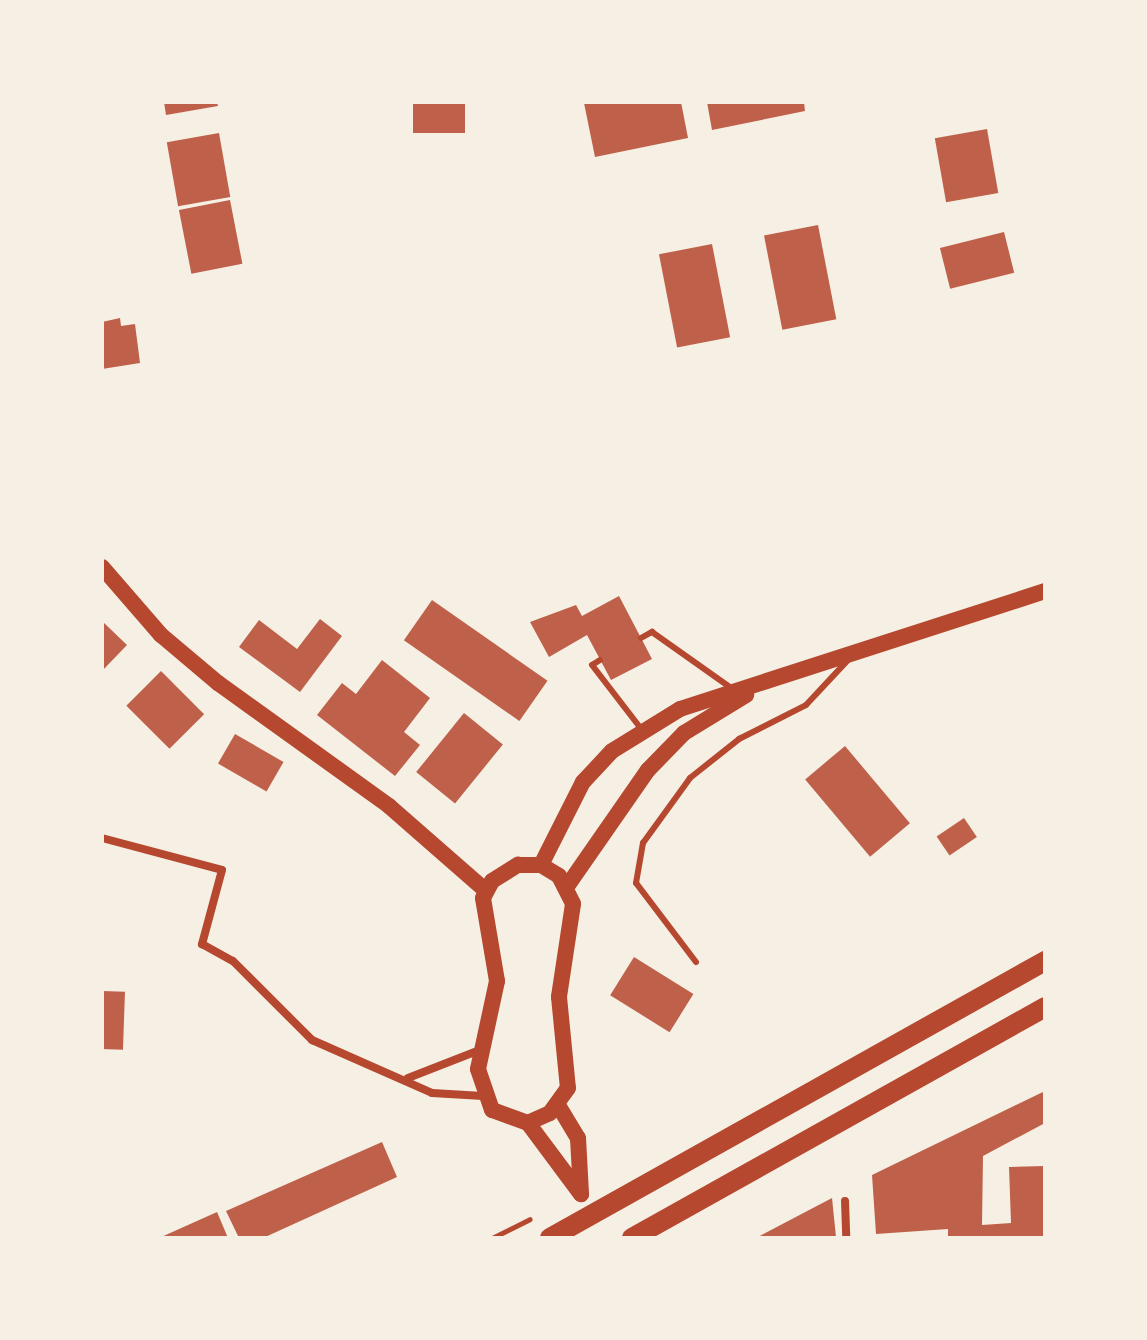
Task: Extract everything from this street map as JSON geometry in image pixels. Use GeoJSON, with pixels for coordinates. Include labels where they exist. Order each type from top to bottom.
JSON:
{"type":"FeatureCollection","features":[{"type":"Feature","properties":{"kind":"main road"},"geometry":{"type":"LineString","coordinates":[[102,567],[183,654],[389,806],[485,890]]}},
{"type":"Feature","properties":{"kind":"main road"},"geometry":{"type":"LineString","coordinates":[[541,865],[583,782],[642,730],[815,660],[1045,591]]}},
{"type":"Feature","properties":{"kind":"main road"},"geometry":{"type":"LineString","coordinates":[[568,885],[616,810],[684,733],[815,660]]}},
{"type":"Feature","properties":{"kind":"main road"},"geometry":{"type":"LineString","coordinates":[[528,1123],[558,1105],[569,1073],[559,997],[573,904],[568,885],[541,865],[501,872],[485,890],[482,916],[497,981],[486,1046],[478,1069],[483,1096],[503,1118],[528,1123],[581,1194],[578,1138],[558,1105]]}},
{"type":"Feature","properties":{"kind":"main road"},"geometry":{"type":"LineString","coordinates":[[550,1238],[666,1176],[1045,961]]}},
{"type":"Feature","properties":{"kind":"main road"},"geometry":{"type":"LineString","coordinates":[[632,1238],[1045,1007]]}},
{"type":"Feature","properties":{"kind":"street"},"geometry":{"type":"LineString","coordinates":[[102,838],[222,870],[202,944],[233,961],[312,1040],[451,1099],[483,1096]]}},
{"type":"Feature","properties":{"kind":"street"},"geometry":{"type":"LineString","coordinates":[[407,1078],[486,1046]]}},
{"type":"Feature","properties":{"kind":"street"},"geometry":{"type":"LineString","coordinates":[[845,1201],[846,1238]]}},
{"type":"Feature","properties":{"kind":"lane"},"geometry":{"type":"LineString","coordinates":[[641,638],[652,632],[734,691]]}},
{"type":"Feature","properties":{"kind":"lane"},"geometry":{"type":"LineString","coordinates":[[696,962],[636,883],[643,843],[690,778],[739,739],[806,705],[860,646]]}},
{"type":"Feature","properties":{"kind":"lane"},"geometry":{"type":"LineString","coordinates":[[600,660],[592,665],[642,730]]}},
{"type":"Feature","properties":{"kind":"building"},"geometry":{"type":"Polygon","coordinates":[[[164,102],[217,102],[218,106],[166,115],[164,102]]]}},
{"type":"Feature","properties":{"kind":"building"},"geometry":{"type":"Polygon","coordinates":[[[413,102],[465,102],[465,133],[413,133],[413,102]]]}},
{"type":"Feature","properties":{"kind":"building"},"geometry":{"type":"Polygon","coordinates":[[[681,102],[688,138],[595,157],[584,103],[681,102]]]}},
{"type":"Feature","properties":{"kind":"building"},"geometry":{"type":"Polygon","coordinates":[[[707,102],[804,102],[805,111],[712,130],[707,102]]]}},
{"type":"Feature","properties":{"kind":"building"},"geometry":{"type":"Polygon","coordinates":[[[987,129],[998,193],[946,202],[935,138],[987,129]]]}},
{"type":"Feature","properties":{"kind":"building"},"geometry":{"type":"Polygon","coordinates":[[[219,133],[230,197],[178,206],[167,142],[219,133]]]}},
{"type":"Feature","properties":{"kind":"building"},"geometry":{"type":"Polygon","coordinates":[[[230,200],[242,264],[191,274],[179,210],[230,200]]]}},
{"type":"Feature","properties":{"kind":"building"},"geometry":{"type":"Polygon","coordinates":[[[818,225],[836,319],[782,330],[764,235],[818,225]]]}},
{"type":"Feature","properties":{"kind":"building"},"geometry":{"type":"Polygon","coordinates":[[[1004,232],[1014,273],[950,289],[940,248],[1004,232]]]}},
{"type":"Feature","properties":{"kind":"building"},"geometry":{"type":"Polygon","coordinates":[[[712,244],[730,337],[677,348],[659,254],[712,244]]]}},
{"type":"Feature","properties":{"kind":"building"},"geometry":{"type":"Polygon","coordinates":[[[120,318],[121,326],[135,324],[140,363],[102,369],[102,322],[120,318]]]}},
{"type":"Feature","properties":{"kind":"building"},"geometry":{"type":"Polygon","coordinates":[[[619,596],[652,659],[611,680],[587,635],[549,657],[530,622],[576,605],[582,616],[619,596]]]}},
{"type":"Feature","properties":{"kind":"building"},"geometry":{"type":"Polygon","coordinates":[[[432,600],[548,681],[519,721],[404,640],[432,600]]]}},
{"type":"Feature","properties":{"kind":"building"},"geometry":{"type":"Polygon","coordinates":[[[320,619],[342,636],[300,692],[239,647],[259,620],[297,649],[320,619]]]}},
{"type":"Feature","properties":{"kind":"building"},"geometry":{"type":"Polygon","coordinates":[[[102,621],[127,645],[102,671],[102,621]]]}},
{"type":"Feature","properties":{"kind":"building"},"geometry":{"type":"Polygon","coordinates":[[[382,660],[430,698],[404,732],[420,745],[395,776],[317,715],[342,683],[356,694],[382,660]]]}},
{"type":"Feature","properties":{"kind":"building"},"geometry":{"type":"Polygon","coordinates":[[[161,671],[204,714],[169,749],[126,706],[161,671]]]}},
{"type":"Feature","properties":{"kind":"building"},"geometry":{"type":"Polygon","coordinates":[[[464,713],[503,744],[455,804],[416,772],[464,713]]]}},
{"type":"Feature","properties":{"kind":"building"},"geometry":{"type":"Polygon","coordinates":[[[235,734],[283,762],[266,791],[218,763],[235,734]]]}},
{"type":"Feature","properties":{"kind":"building"},"geometry":{"type":"Polygon","coordinates":[[[845,746],[910,823],[870,857],[805,779],[845,746]]]}},
{"type":"Feature","properties":{"kind":"building"},"geometry":{"type":"Polygon","coordinates":[[[964,818],[977,837],[950,856],[937,836],[964,818]]]}},
{"type":"Feature","properties":{"kind":"building"},"geometry":{"type":"Polygon","coordinates":[[[634,957],[693,994],[670,1032],[610,995],[634,957]]]}},
{"type":"Feature","properties":{"kind":"building"},"geometry":{"type":"Polygon","coordinates":[[[102,991],[125,992],[123,1050],[102,1049],[102,991]]]}},
{"type":"Feature","properties":{"kind":"building"},"geometry":{"type":"Polygon","coordinates":[[[1045,1091],[1045,1123],[983,1156],[982,1225],[1011,1223],[1009,1167],[1045,1166],[1045,1238],[948,1238],[948,1229],[876,1234],[872,1175],[1045,1091]]]}},
{"type":"Feature","properties":{"kind":"building"},"geometry":{"type":"Polygon","coordinates":[[[382,1142],[397,1177],[263,1238],[239,1238],[226,1211],[382,1142]]]}},
{"type":"Feature","properties":{"kind":"building"},"geometry":{"type":"Polygon","coordinates":[[[832,1198],[836,1237],[756,1238],[832,1198]]]}},
{"type":"Feature","properties":{"kind":"building"},"geometry":{"type":"Polygon","coordinates":[[[217,1212],[228,1238],[159,1238],[217,1212]]]}}]}
